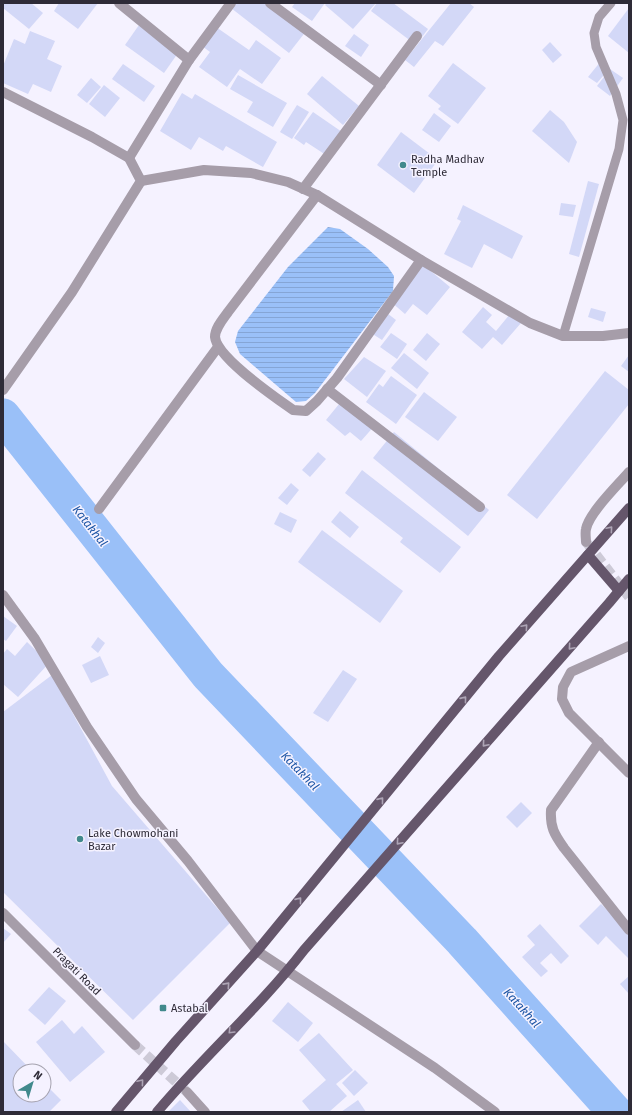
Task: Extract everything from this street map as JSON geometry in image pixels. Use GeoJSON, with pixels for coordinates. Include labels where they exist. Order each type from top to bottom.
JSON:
{"type":"FeatureCollection","features":[{"type":"Feature","properties":{"kind":"main road"},"geometry":{"type":"LineString","coordinates":[[116,1112],[176,1041],[274,931],[499,656],[629,508]]}},
{"type":"Feature","properties":{"kind":"main road"},"geometry":{"type":"LineString","coordinates":[[588,555],[619,591]]}},
{"type":"Feature","properties":{"kind":"main road"},"geometry":{"type":"LineString","coordinates":[[157,1112],[182,1083],[288,972],[304,950],[629,579]]}},
{"type":"Feature","properties":{"kind":"street"},"geometry":{"type":"LineString","coordinates":[[119,3],[189,60]]}},
{"type":"Feature","properties":{"kind":"street"},"geometry":{"type":"LineString","coordinates":[[130,158],[189,60],[231,3]]}},
{"type":"Feature","properties":{"kind":"street"},"geometry":{"type":"LineString","coordinates":[[270,3],[381,85]]}},
{"type":"Feature","properties":{"kind":"street"},"geometry":{"type":"LineString","coordinates":[[303,189],[417,36]]}},
{"type":"Feature","properties":{"kind":"street"},"geometry":{"type":"LineString","coordinates":[[3,92],[130,158],[142,181]]}},
{"type":"Feature","properties":{"kind":"street"},"geometry":{"type":"LineString","coordinates":[[3,390],[72,292],[142,181],[204,170],[251,174],[288,182],[317,195],[421,260],[530,323],[563,336],[603,336],[629,333]]}},
{"type":"Feature","properties":{"kind":"street"},"geometry":{"type":"LineString","coordinates":[[317,195],[220,324],[215,336],[218,347],[228,359],[293,410],[306,410],[317,401],[337,378],[421,260]]}},
{"type":"Feature","properties":{"kind":"street"},"geometry":{"type":"LineString","coordinates":[[99,509],[218,347]]}},
{"type":"Feature","properties":{"kind":"street"},"geometry":{"type":"LineString","coordinates":[[327,389],[480,507]]}},
{"type":"Feature","properties":{"kind":"street"},"geometry":{"type":"LineString","coordinates":[[586,542],[586,529],[597,509],[629,472]]}},
{"type":"Feature","properties":{"kind":"street"},"geometry":{"type":"LineString","coordinates":[[3,595],[36,639],[87,726],[136,799],[188,861],[257,951],[435,1068],[495,1112]]}},
{"type":"Feature","properties":{"kind":"street"},"geometry":{"type":"LineString","coordinates":[[629,646],[571,672],[563,687],[562,699],[569,713],[629,773]]}},
{"type":"Feature","properties":{"kind":"street"},"geometry":{"type":"LineString","coordinates":[[599,742],[551,810],[550,823],[555,835],[629,930]]}},
{"type":"Feature","properties":{"kind":"street","name":"Pragati Road"},"geometry":{"type":"LineString","coordinates":[[3,913],[135,1046]]}},
{"type":"Feature","properties":{"kind":"street"},"geometry":{"type":"LineString","coordinates":[[187,1092],[205,1112]]}},
{"type":"Feature","properties":{"kind":"lane"},"geometry":{"type":"LineString","coordinates":[[563,336],[619,149],[623,120],[616,94],[596,47],[594,33],[599,18],[611,3]]}},
{"type":"Feature","properties":{"kind":"water"},"geometry":{"type":"Polygon","coordinates":[[[328,227],[340,229],[368,249],[388,267],[394,276],[393,291],[315,393],[306,401],[296,402],[240,354],[235,342],[238,331],[288,267],[328,227]]]}},
{"type":"Feature","properties":{"kind":"building"},"geometry":{"type":"Polygon","coordinates":[[[3,3],[31,3],[43,13],[29,29],[3,8],[3,3]]]}},
{"type":"Feature","properties":{"kind":"building"},"geometry":{"type":"Polygon","coordinates":[[[59,3],[98,3],[78,29],[54,11],[59,3]]]}},
{"type":"Feature","properties":{"kind":"building"},"geometry":{"type":"Polygon","coordinates":[[[235,3],[272,3],[307,30],[289,53],[231,8],[235,3]]]}},
{"type":"Feature","properties":{"kind":"building"},"geometry":{"type":"Polygon","coordinates":[[[295,3],[325,3],[312,21],[292,7],[295,3]]]}},
{"type":"Feature","properties":{"kind":"building"},"geometry":{"type":"Polygon","coordinates":[[[327,3],[376,3],[353,29],[325,5],[327,3]]]}},
{"type":"Feature","properties":{"kind":"building"},"geometry":{"type":"Polygon","coordinates":[[[377,3],[393,3],[428,29],[416,45],[371,11],[377,3]]]}},
{"type":"Feature","properties":{"kind":"building"},"geometry":{"type":"Polygon","coordinates":[[[451,3],[469,3],[474,7],[443,46],[435,41],[414,67],[405,60],[451,3]]]}},
{"type":"Feature","properties":{"kind":"building"},"geometry":{"type":"Polygon","coordinates":[[[629,8],[629,53],[608,36],[629,8]]]}},
{"type":"Feature","properties":{"kind":"building"},"geometry":{"type":"Polygon","coordinates":[[[139,25],[178,53],[164,73],[125,45],[139,25]]]}},
{"type":"Feature","properties":{"kind":"building"},"geometry":{"type":"Polygon","coordinates":[[[216,27],[249,50],[256,40],[281,58],[262,84],[240,69],[227,87],[199,67],[210,52],[202,46],[216,27]]]}},
{"type":"Feature","properties":{"kind":"building"},"geometry":{"type":"Polygon","coordinates":[[[30,31],[55,41],[47,59],[62,66],[51,92],[33,84],[28,94],[3,83],[3,66],[14,39],[25,44],[30,31]]]}},
{"type":"Feature","properties":{"kind":"building"},"geometry":{"type":"Polygon","coordinates":[[[354,34],[369,45],[361,57],[345,46],[354,34]]]}},
{"type":"Feature","properties":{"kind":"building"},"geometry":{"type":"Polygon","coordinates":[[[550,42],[562,55],[553,63],[542,50],[550,42]]]}},
{"type":"Feature","properties":{"kind":"building"},"geometry":{"type":"Polygon","coordinates":[[[601,61],[610,68],[597,83],[588,77],[601,61]]]}},
{"type":"Feature","properties":{"kind":"building"},"geometry":{"type":"Polygon","coordinates":[[[453,63],[486,88],[458,124],[438,109],[441,106],[428,96],[453,63]]]}},
{"type":"Feature","properties":{"kind":"building"},"geometry":{"type":"Polygon","coordinates":[[[123,64],[155,86],[144,102],[112,79],[123,64]]]}},
{"type":"Feature","properties":{"kind":"building"},"geometry":{"type":"Polygon","coordinates":[[[610,69],[623,78],[610,96],[597,86],[610,69]]]}},
{"type":"Feature","properties":{"kind":"building"},"geometry":{"type":"Polygon","coordinates":[[[238,75],[287,103],[273,127],[247,112],[253,102],[230,89],[238,75]]]}},
{"type":"Feature","properties":{"kind":"building"},"geometry":{"type":"Polygon","coordinates":[[[322,76],[359,106],[343,125],[307,94],[322,76]]]}},
{"type":"Feature","properties":{"kind":"building"},"geometry":{"type":"Polygon","coordinates":[[[91,78],[101,87],[87,103],[77,95],[91,78]]]}},
{"type":"Feature","properties":{"kind":"building"},"geometry":{"type":"Polygon","coordinates":[[[104,85],[120,98],[105,117],[89,104],[104,85]]]}},
{"type":"Feature","properties":{"kind":"building"},"geometry":{"type":"Polygon","coordinates":[[[182,93],[192,99],[195,94],[277,142],[263,167],[226,146],[223,151],[199,137],[191,150],[160,131],[182,93]]]}},
{"type":"Feature","properties":{"kind":"building"},"geometry":{"type":"Polygon","coordinates":[[[297,105],[309,112],[292,139],[280,132],[297,105]]]}},
{"type":"Feature","properties":{"kind":"building"},"geometry":{"type":"Polygon","coordinates":[[[550,110],[564,122],[577,142],[569,163],[532,131],[550,110]]]}},
{"type":"Feature","properties":{"kind":"building"},"geometry":{"type":"Polygon","coordinates":[[[313,112],[345,134],[329,157],[306,142],[304,145],[294,138],[313,112]]]}},
{"type":"Feature","properties":{"kind":"building"},"geometry":{"type":"Polygon","coordinates":[[[434,113],[451,126],[439,142],[422,130],[434,113]]]}},
{"type":"Feature","properties":{"kind":"building"},"geometry":{"type":"Polygon","coordinates":[[[401,132],[438,160],[414,193],[377,165],[401,132]]]}},
{"type":"Feature","properties":{"kind":"building"},"geometry":{"type":"Polygon","coordinates":[[[588,181],[599,184],[579,257],[569,254],[588,181]]]}},
{"type":"Feature","properties":{"kind":"building"},"geometry":{"type":"Polygon","coordinates":[[[561,203],[576,205],[573,217],[559,215],[561,203]]]}},
{"type":"Feature","properties":{"kind":"building"},"geometry":{"type":"Polygon","coordinates":[[[463,205],[523,236],[512,259],[484,244],[472,268],[444,254],[461,221],[457,219],[463,205]]]}},
{"type":"Feature","properties":{"kind":"building"},"geometry":{"type":"Polygon","coordinates":[[[421,263],[450,287],[427,315],[413,304],[405,314],[390,301],[421,263]]]}},
{"type":"Feature","properties":{"kind":"building"},"geometry":{"type":"Polygon","coordinates":[[[483,307],[492,315],[486,322],[496,331],[510,314],[521,323],[502,345],[493,337],[482,349],[462,332],[483,307]]]}},
{"type":"Feature","properties":{"kind":"building"},"geometry":{"type":"Polygon","coordinates":[[[591,308],[606,312],[603,322],[588,317],[591,308]]]}},
{"type":"Feature","properties":{"kind":"building"},"geometry":{"type":"Polygon","coordinates":[[[383,310],[396,320],[382,340],[368,331],[383,310]]]}},
{"type":"Feature","properties":{"kind":"building"},"geometry":{"type":"Polygon","coordinates":[[[391,333],[407,344],[397,359],[380,347],[391,333]]]}},
{"type":"Feature","properties":{"kind":"building"},"geometry":{"type":"Polygon","coordinates":[[[427,333],[440,344],[426,361],[413,350],[427,333]]]}},
{"type":"Feature","properties":{"kind":"building"},"geometry":{"type":"Polygon","coordinates":[[[404,353],[429,373],[417,389],[391,368],[404,353]]]}},
{"type":"Feature","properties":{"kind":"building"},"geometry":{"type":"Polygon","coordinates":[[[629,355],[629,372],[621,366],[629,355]]]}},
{"type":"Feature","properties":{"kind":"building"},"geometry":{"type":"Polygon","coordinates":[[[364,357],[386,371],[367,397],[344,379],[364,357]]]}},
{"type":"Feature","properties":{"kind":"building"},"geometry":{"type":"Polygon","coordinates":[[[605,371],[629,390],[629,404],[537,519],[507,495],[605,371]]]}},
{"type":"Feature","properties":{"kind":"building"},"geometry":{"type":"Polygon","coordinates":[[[391,376],[417,395],[396,424],[366,402],[379,384],[383,387],[391,376]]]}},
{"type":"Feature","properties":{"kind":"building"},"geometry":{"type":"Polygon","coordinates":[[[424,392],[457,417],[438,441],[405,417],[424,392]]]}},
{"type":"Feature","properties":{"kind":"building"},"geometry":{"type":"Polygon","coordinates":[[[344,398],[376,424],[361,441],[350,432],[345,436],[326,420],[344,398]]]}},
{"type":"Feature","properties":{"kind":"building"},"geometry":{"type":"Polygon","coordinates":[[[394,432],[489,510],[468,536],[373,458],[394,432]]]}},
{"type":"Feature","properties":{"kind":"building"},"geometry":{"type":"Polygon","coordinates":[[[318,452],[326,459],[310,477],[302,470],[318,452]]]}},
{"type":"Feature","properties":{"kind":"building"},"geometry":{"type":"Polygon","coordinates":[[[362,470],[461,547],[440,573],[400,542],[403,538],[345,493],[362,470]]]}},
{"type":"Feature","properties":{"kind":"building"},"geometry":{"type":"Polygon","coordinates":[[[291,483],[299,490],[287,505],[278,498],[291,483]]]}},
{"type":"Feature","properties":{"kind":"building"},"geometry":{"type":"Polygon","coordinates":[[[340,511],[359,527],[350,538],[331,522],[340,511]]]}},
{"type":"Feature","properties":{"kind":"building"},"geometry":{"type":"Polygon","coordinates":[[[280,512],[297,520],[291,533],[274,524],[280,512]]]}},
{"type":"Feature","properties":{"kind":"building"},"geometry":{"type":"Polygon","coordinates":[[[322,530],[403,591],[380,623],[298,562],[322,530]]]}},
{"type":"Feature","properties":{"kind":"building"},"geometry":{"type":"Polygon","coordinates":[[[3,616],[17,626],[6,641],[3,639],[3,616]]]}},
{"type":"Feature","properties":{"kind":"building"},"geometry":{"type":"Polygon","coordinates":[[[98,637],[105,643],[98,653],[91,647],[98,637]]]}},
{"type":"Feature","properties":{"kind":"building"},"geometry":{"type":"Polygon","coordinates":[[[27,642],[49,663],[18,697],[3,684],[3,654],[7,649],[15,656],[27,642]]]}},
{"type":"Feature","properties":{"kind":"building"},"geometry":{"type":"Polygon","coordinates":[[[100,656],[109,675],[91,683],[82,665],[100,656]]]}},
{"type":"Feature","properties":{"kind":"building"},"geometry":{"type":"Polygon","coordinates":[[[343,670],[357,679],[328,722],[313,713],[343,670]]]}},
{"type":"Feature","properties":{"kind":"building","name":"Lake Chowmohani Bazar"},"geometry":{"type":"Polygon","coordinates":[[[52,675],[112,786],[230,923],[133,1020],[3,892],[3,712],[52,675]]]}},
{"type":"Feature","properties":{"kind":"building"},"geometry":{"type":"Polygon","coordinates":[[[521,802],[532,813],[517,828],[506,817],[521,802]]]}},
{"type":"Feature","properties":{"kind":"building"},"geometry":{"type":"Polygon","coordinates":[[[601,904],[629,931],[629,959],[606,936],[598,945],[579,926],[601,904]]]}},
{"type":"Feature","properties":{"kind":"building"},"geometry":{"type":"Polygon","coordinates":[[[540,924],[569,956],[561,964],[551,953],[540,963],[548,971],[541,977],[522,957],[535,945],[527,936],[540,924]]]}},
{"type":"Feature","properties":{"kind":"building"},"geometry":{"type":"Polygon","coordinates":[[[3,928],[11,934],[3,943],[3,928]]]}},
{"type":"Feature","properties":{"kind":"building"},"geometry":{"type":"Polygon","coordinates":[[[629,976],[629,994],[620,984],[629,976]]]}},
{"type":"Feature","properties":{"kind":"building"},"geometry":{"type":"Polygon","coordinates":[[[49,987],[66,1001],[45,1025],[28,1010],[49,987]]]}},
{"type":"Feature","properties":{"kind":"building"},"geometry":{"type":"Polygon","coordinates":[[[288,1002],[313,1023],[298,1042],[272,1021],[288,1002]]]}},
{"type":"Feature","properties":{"kind":"building"},"geometry":{"type":"Polygon","coordinates":[[[62,1020],[74,1034],[82,1026],[105,1052],[70,1082],[36,1042],[62,1020]]]}},
{"type":"Feature","properties":{"kind":"building"},"geometry":{"type":"Polygon","coordinates":[[[319,1033],[353,1070],[336,1084],[347,1096],[329,1112],[311,1112],[302,1101],[326,1080],[299,1050],[319,1033]]]}},
{"type":"Feature","properties":{"kind":"building"},"geometry":{"type":"Polygon","coordinates":[[[3,1041],[24,1063],[12,1063],[12,1103],[52,1103],[52,1091],[61,1100],[49,1112],[3,1112],[3,1041]]]}},
{"type":"Feature","properties":{"kind":"building"},"geometry":{"type":"Polygon","coordinates":[[[355,1070],[368,1083],[354,1096],[342,1083],[355,1070]]]}},
{"type":"Feature","properties":{"kind":"building"},"geometry":{"type":"Polygon","coordinates":[[[180,1100],[191,1112],[168,1112],[180,1100]]]}},
{"type":"Feature","properties":{"kind":"building"},"geometry":{"type":"Polygon","coordinates":[[[358,1100],[366,1112],[341,1112],[358,1100]]]}},
{"type":"Feature","properties":{"kind":"waterway","name":"Katakhal"},"geometry":{"type":"LineString","coordinates":[[3,416],[208,675],[462,941],[615,1112]]}},
{"type":"Feature","properties":{"kind":"tunnel"},"geometry":{"type":"LineString","coordinates":[[587,543],[629,597]]}},
{"type":"Feature","properties":{"kind":"tunnel"},"geometry":{"type":"LineString","coordinates":[[135,1045],[186,1091]]}},
{"type":"Feature","properties":{"kind":"place","name":"Radha Madhav Temple"},"geometry":{"type":"Point","coordinates":[403,165]}},
{"type":"Feature","properties":{"kind":"place","name":"Lake Chowmohani Bazar"},"geometry":{"type":"Point","coordinates":[80,839]}},
{"type":"Feature","properties":{"kind":"place","name":"Astabal"},"geometry":{"type":"Point","coordinates":[163,1008]}}]}
